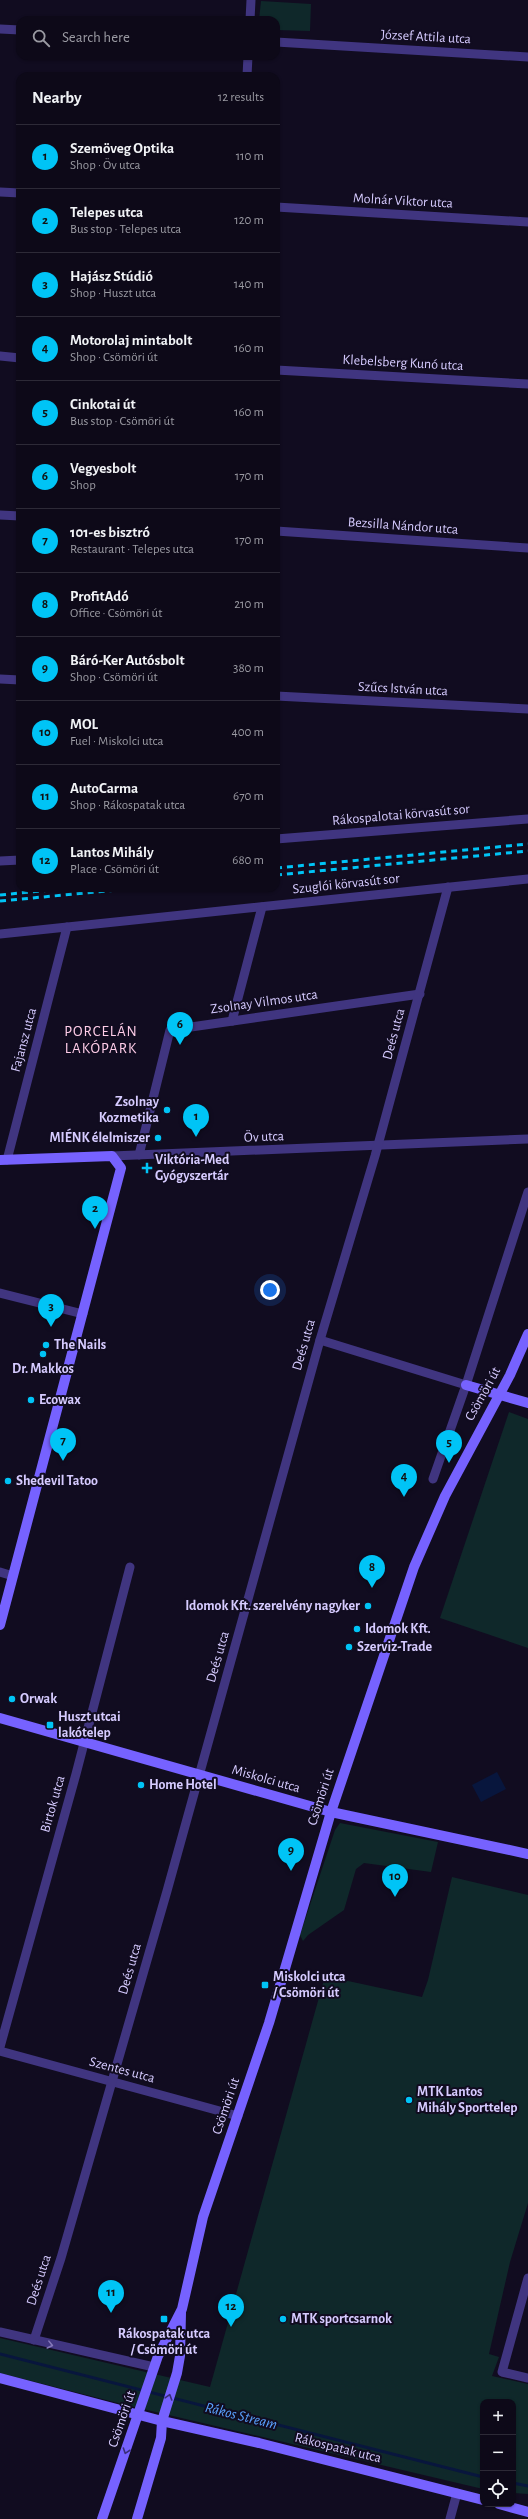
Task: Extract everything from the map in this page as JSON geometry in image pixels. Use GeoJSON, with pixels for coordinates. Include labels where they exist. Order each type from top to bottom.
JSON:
{"type":"FeatureCollection","features":[{"type":"Feature","properties":{"kind":"street"},"geometry":{"type":"LineString","coordinates":[[250,16],[251,0]]}},
{"type":"Feature","properties":{"kind":"street"},"geometry":{"type":"LineString","coordinates":[[0,29],[16,30]]}},
{"type":"Feature","properties":{"kind":"street","name":"József Attila utca"},"geometry":{"type":"LineString","coordinates":[[280,42],[528,56]]}},
{"type":"Feature","properties":{"kind":"street"},"geometry":{"type":"LineString","coordinates":[[247,72],[248,60]]}},
{"type":"Feature","properties":{"kind":"street"},"geometry":{"type":"LineString","coordinates":[[0,192],[16,193]]}},
{"type":"Feature","properties":{"kind":"street","name":"Molnár Viktor utca"},"geometry":{"type":"LineString","coordinates":[[280,207],[528,222]]}},
{"type":"Feature","properties":{"kind":"street"},"geometry":{"type":"LineString","coordinates":[[0,356],[16,358]]}},
{"type":"Feature","properties":{"kind":"street","name":"Klebelsberg Kunó utca"},"geometry":{"type":"LineString","coordinates":[[280,370],[528,384]]}},
{"type":"Feature","properties":{"kind":"street"},"geometry":{"type":"LineString","coordinates":[[0,515],[16,516]]}},
{"type":"Feature","properties":{"kind":"street","name":"Bezsilla Nándor utca"},"geometry":{"type":"LineString","coordinates":[[280,531],[528,548]]}},
{"type":"Feature","properties":{"kind":"street"},"geometry":{"type":"LineString","coordinates":[[0,679],[16,680]]}},
{"type":"Feature","properties":{"kind":"street","name":"Szűcs István utca"},"geometry":{"type":"LineString","coordinates":[[280,696],[528,709]]}},
{"type":"Feature","properties":{"kind":"street","name":"Rákospalotai körvasút sor"},"geometry":{"type":"LineString","coordinates":[[280,839],[528,819]]}},
{"type":"Feature","properties":{"kind":"street"},"geometry":{"type":"LineString","coordinates":[[0,861],[16,860]]}},
{"type":"Feature","properties":{"kind":"street","name":"Szuglói körvasút sor"},"geometry":{"type":"LineString","coordinates":[[0,934],[528,879]]}},
{"type":"Feature","properties":{"kind":"street","name":"Deés utca"},"geometry":{"type":"LineString","coordinates":[[34,2340],[47,2303],[111,2082],[320,1340],[378,1146],[448,887]]}},
{"type":"Feature","properties":{"kind":"street"},"geometry":{"type":"LineString","coordinates":[[232,1021],[262,907]]}},
{"type":"Feature","properties":{"kind":"street","name":"Fajansz utca"},"geometry":{"type":"LineString","coordinates":[[3,1160],[67,927]]}},
{"type":"Feature","properties":{"kind":"street","name":"Zsolnay Vilmos utca"},"geometry":{"type":"LineString","coordinates":[[139,1156],[170,1030],[420,994]]}},
{"type":"Feature","properties":{"kind":"street","name":"Öv utca"},"geometry":{"type":"LineString","coordinates":[[3,1160],[139,1156],[528,1139]]}},
{"type":"Feature","properties":{"kind":"street"},"geometry":{"type":"LineString","coordinates":[[0,1625],[120,1176],[118,1162],[112,1156]]}},
{"type":"Feature","properties":{"kind":"street","name":"Csömöri út"},"geometry":{"type":"LineString","coordinates":[[433,1479],[466,1385],[528,1192]]}},
{"type":"Feature","properties":{"kind":"street"},"geometry":{"type":"LineString","coordinates":[[0,1293],[83,1314]]}},
{"type":"Feature","properties":{"kind":"street","name":"Csömöri út"},"geometry":{"type":"LineString","coordinates":[[136,2519],[161,2438],[162,2421],[177,2373],[180,2356],[182,2309],[203,2218],[269,2023],[331,1812],[414,1567],[445,1496],[528,1334]]}},
{"type":"Feature","properties":{"kind":"street"},"geometry":{"type":"LineString","coordinates":[[320,1340],[528,1403]]}},
{"type":"Feature","properties":{"kind":"street","name":"Birtok utca"},"geometry":{"type":"LineString","coordinates":[[0,2047],[130,1567]]}},
{"type":"Feature","properties":{"kind":"street"},"geometry":{"type":"LineString","coordinates":[[0,1572],[13,1576]]}},
{"type":"Feature","properties":{"kind":"street","name":"Miskolci utca"},"geometry":{"type":"LineString","coordinates":[[0,1718],[331,1812],[528,1854]]}},
{"type":"Feature","properties":{"kind":"street","name":"Szentes utca"},"geometry":{"type":"LineString","coordinates":[[0,2051],[238,2116]]}},
{"type":"Feature","properties":{"kind":"street"},"geometry":{"type":"LineString","coordinates":[[528,2278],[502,2372],[528,2378]]}},
{"type":"Feature","properties":{"kind":"street","name":"Csömöri út"},"geometry":{"type":"LineString","coordinates":[[102,2519],[154,2367],[182,2309]]}},
{"type":"Feature","properties":{"kind":"street"},"geometry":{"type":"LineString","coordinates":[[0,2332],[154,2367]]}},
{"type":"Feature","properties":{"kind":"street","name":"Rákospatak utca"},"geometry":{"type":"LineString","coordinates":[[0,2378],[140,2410],[162,2421],[480,2499]]}},
{"type":"Feature","properties":{"kind":"street"},"geometry":{"type":"LineString","coordinates":[[450,2519],[457,2493]]}},
{"type":"Feature","properties":{"kind":"street"},"geometry":{"type":"LineString","coordinates":[[510,2507],[528,2512]]}},
{"type":"Feature","properties":{"kind":"green space"},"geometry":{"type":"Polygon","coordinates":[[[261,1],[311,4],[310,31],[280,30],[280,16],[259,16],[261,1]]]}},
{"type":"Feature","properties":{"kind":"green space"},"geometry":{"type":"Polygon","coordinates":[[[509,1412],[528,1419],[528,1648],[440,1618],[509,1412]]]}},
{"type":"Feature","properties":{"kind":"green space"},"geometry":{"type":"Polygon","coordinates":[[[340,1823],[438,1842],[431,1872],[364,1863],[356,1869],[344,1910],[308,1935],[303,1941],[300,1935],[335,1830],[340,1823]]]}},
{"type":"Feature","properties":{"kind":"green space","name":"MTK Lantos Mihály Sporttelep"},"geometry":{"type":"Polygon","coordinates":[[[452,1877],[528,1895],[528,2203],[510,2262],[489,2354],[499,2357],[492,2376],[528,2384],[528,2494],[516,2493],[516,2399],[480,2399],[480,2488],[126,2405],[0,2373],[0,2338],[210,2387],[325,1976],[422,1997],[428,1980],[452,1877]]]}},
{"type":"Feature","properties":{"kind":"water"},"geometry":{"type":"Polygon","coordinates":[[[497,1772],[506,1789],[481,1802],[472,1785],[497,1772]]]}},
{"type":"Feature","properties":{"kind":"waterway","name":"Rákos Stream"},"geometry":{"type":"LineString","coordinates":[[0,2354],[480,2476]]}},
{"type":"Feature","properties":{"kind":"waterway","name":"Rákos Stream"},"geometry":{"type":"LineString","coordinates":[[516,2484],[528,2486]]}},
{"type":"Feature","properties":{"kind":"railway"},"geometry":{"type":"LineString","coordinates":[[280,868],[528,844]]}},
{"type":"Feature","properties":{"kind":"railway"},"geometry":{"type":"LineString","coordinates":[[280,875],[528,851]]}},
{"type":"Feature","properties":{"kind":"railway"},"geometry":{"type":"LineString","coordinates":[[0,895],[30,892]]}},
{"type":"Feature","properties":{"kind":"railway"},"geometry":{"type":"LineString","coordinates":[[0,901],[96,892]]}},
{"type":"Feature","properties":{"kind":"place","name":"Vegyesbolt"},"geometry":{"type":"Point","coordinates":[180,1045]}},
{"type":"Feature","properties":{"kind":"place","name":"Zsolnay Kozmetika"},"geometry":{"type":"Point","coordinates":[167,1110]}},
{"type":"Feature","properties":{"kind":"place","name":"Szemöveg Optika"},"geometry":{"type":"Point","coordinates":[196,1137]}},
{"type":"Feature","properties":{"kind":"place","name":"MIÉNK élelmiszer"},"geometry":{"type":"Point","coordinates":[158,1138]}},
{"type":"Feature","properties":{"kind":"place","name":"Viktória-Med Gyógyszertár"},"geometry":{"type":"Point","coordinates":[147,1168]}},
{"type":"Feature","properties":{"kind":"place","name":"Telepes utca"},"geometry":{"type":"Point","coordinates":[95,1229]}},
{"type":"Feature","properties":{"kind":"place","name":"Hajász Stúdió"},"geometry":{"type":"Point","coordinates":[51,1327]}},
{"type":"Feature","properties":{"kind":"place","name":"The Nails"},"geometry":{"type":"Point","coordinates":[46,1345]}},
{"type":"Feature","properties":{"kind":"place","name":"Dr. Makkos"},"geometry":{"type":"Point","coordinates":[43,1354]}},
{"type":"Feature","properties":{"kind":"place","name":"Ecowax"},"geometry":{"type":"Point","coordinates":[31,1400]}},
{"type":"Feature","properties":{"kind":"place","name":"101-es bisztró"},"geometry":{"type":"Point","coordinates":[63,1461]}},
{"type":"Feature","properties":{"kind":"place","name":"Cinkotai út"},"geometry":{"type":"Point","coordinates":[449,1463]}},
{"type":"Feature","properties":{"kind":"place","name":"Shedevil Tatoo"},"geometry":{"type":"Point","coordinates":[8,1481]}},
{"type":"Feature","properties":{"kind":"place","name":"Motorolaj mintabolt"},"geometry":{"type":"Point","coordinates":[404,1497]}},
{"type":"Feature","properties":{"kind":"place","name":"ProfitAdó"},"geometry":{"type":"Point","coordinates":[372,1588]}},
{"type":"Feature","properties":{"kind":"place","name":"Idomok Kft. szerelvény nagyker"},"geometry":{"type":"Point","coordinates":[368,1606]}},
{"type":"Feature","properties":{"kind":"place","name":"Idomok Kft."},"geometry":{"type":"Point","coordinates":[357,1629]}},
{"type":"Feature","properties":{"kind":"place","name":"Szerviz-Trade"},"geometry":{"type":"Point","coordinates":[349,1647]}},
{"type":"Feature","properties":{"kind":"place","name":"Orwak"},"geometry":{"type":"Point","coordinates":[12,1699]}},
{"type":"Feature","properties":{"kind":"place","name":"Huszt utcai lakótelep"},"geometry":{"type":"Point","coordinates":[50,1725]}},
{"type":"Feature","properties":{"kind":"place","name":"Home Hotel"},"geometry":{"type":"Point","coordinates":[141,1785]}},
{"type":"Feature","properties":{"kind":"place","name":"Báró-Ker Autósbolt"},"geometry":{"type":"Point","coordinates":[291,1871]}},
{"type":"Feature","properties":{"kind":"place","name":"MOL"},"geometry":{"type":"Point","coordinates":[395,1897]}},
{"type":"Feature","properties":{"kind":"place","name":"Miskolci utca / Csömöri út"},"geometry":{"type":"Point","coordinates":[265,1985]}},
{"type":"Feature","properties":{"kind":"place","name":"MTK Lantos Mihály Sporttelep"},"geometry":{"type":"Point","coordinates":[409,2100]}},
{"type":"Feature","properties":{"kind":"place","name":"AutoCarma"},"geometry":{"type":"Point","coordinates":[111,2313]}},
{"type":"Feature","properties":{"kind":"place","name":"Rákospatak utca / Csömöri út"},"geometry":{"type":"Point","coordinates":[164,2319]}},
{"type":"Feature","properties":{"kind":"place","name":"MTK sportcsarnok"},"geometry":{"type":"Point","coordinates":[283,2319]}},
{"type":"Feature","properties":{"kind":"place","name":"Lantos Mihály"},"geometry":{"type":"Point","coordinates":[231,2327]}},
{"type":"Feature","properties":{"kind":"district","name":"PORCELÁN LAKÓPARK"},"geometry":{"type":"Point","coordinates":[101,1040]}}]}
